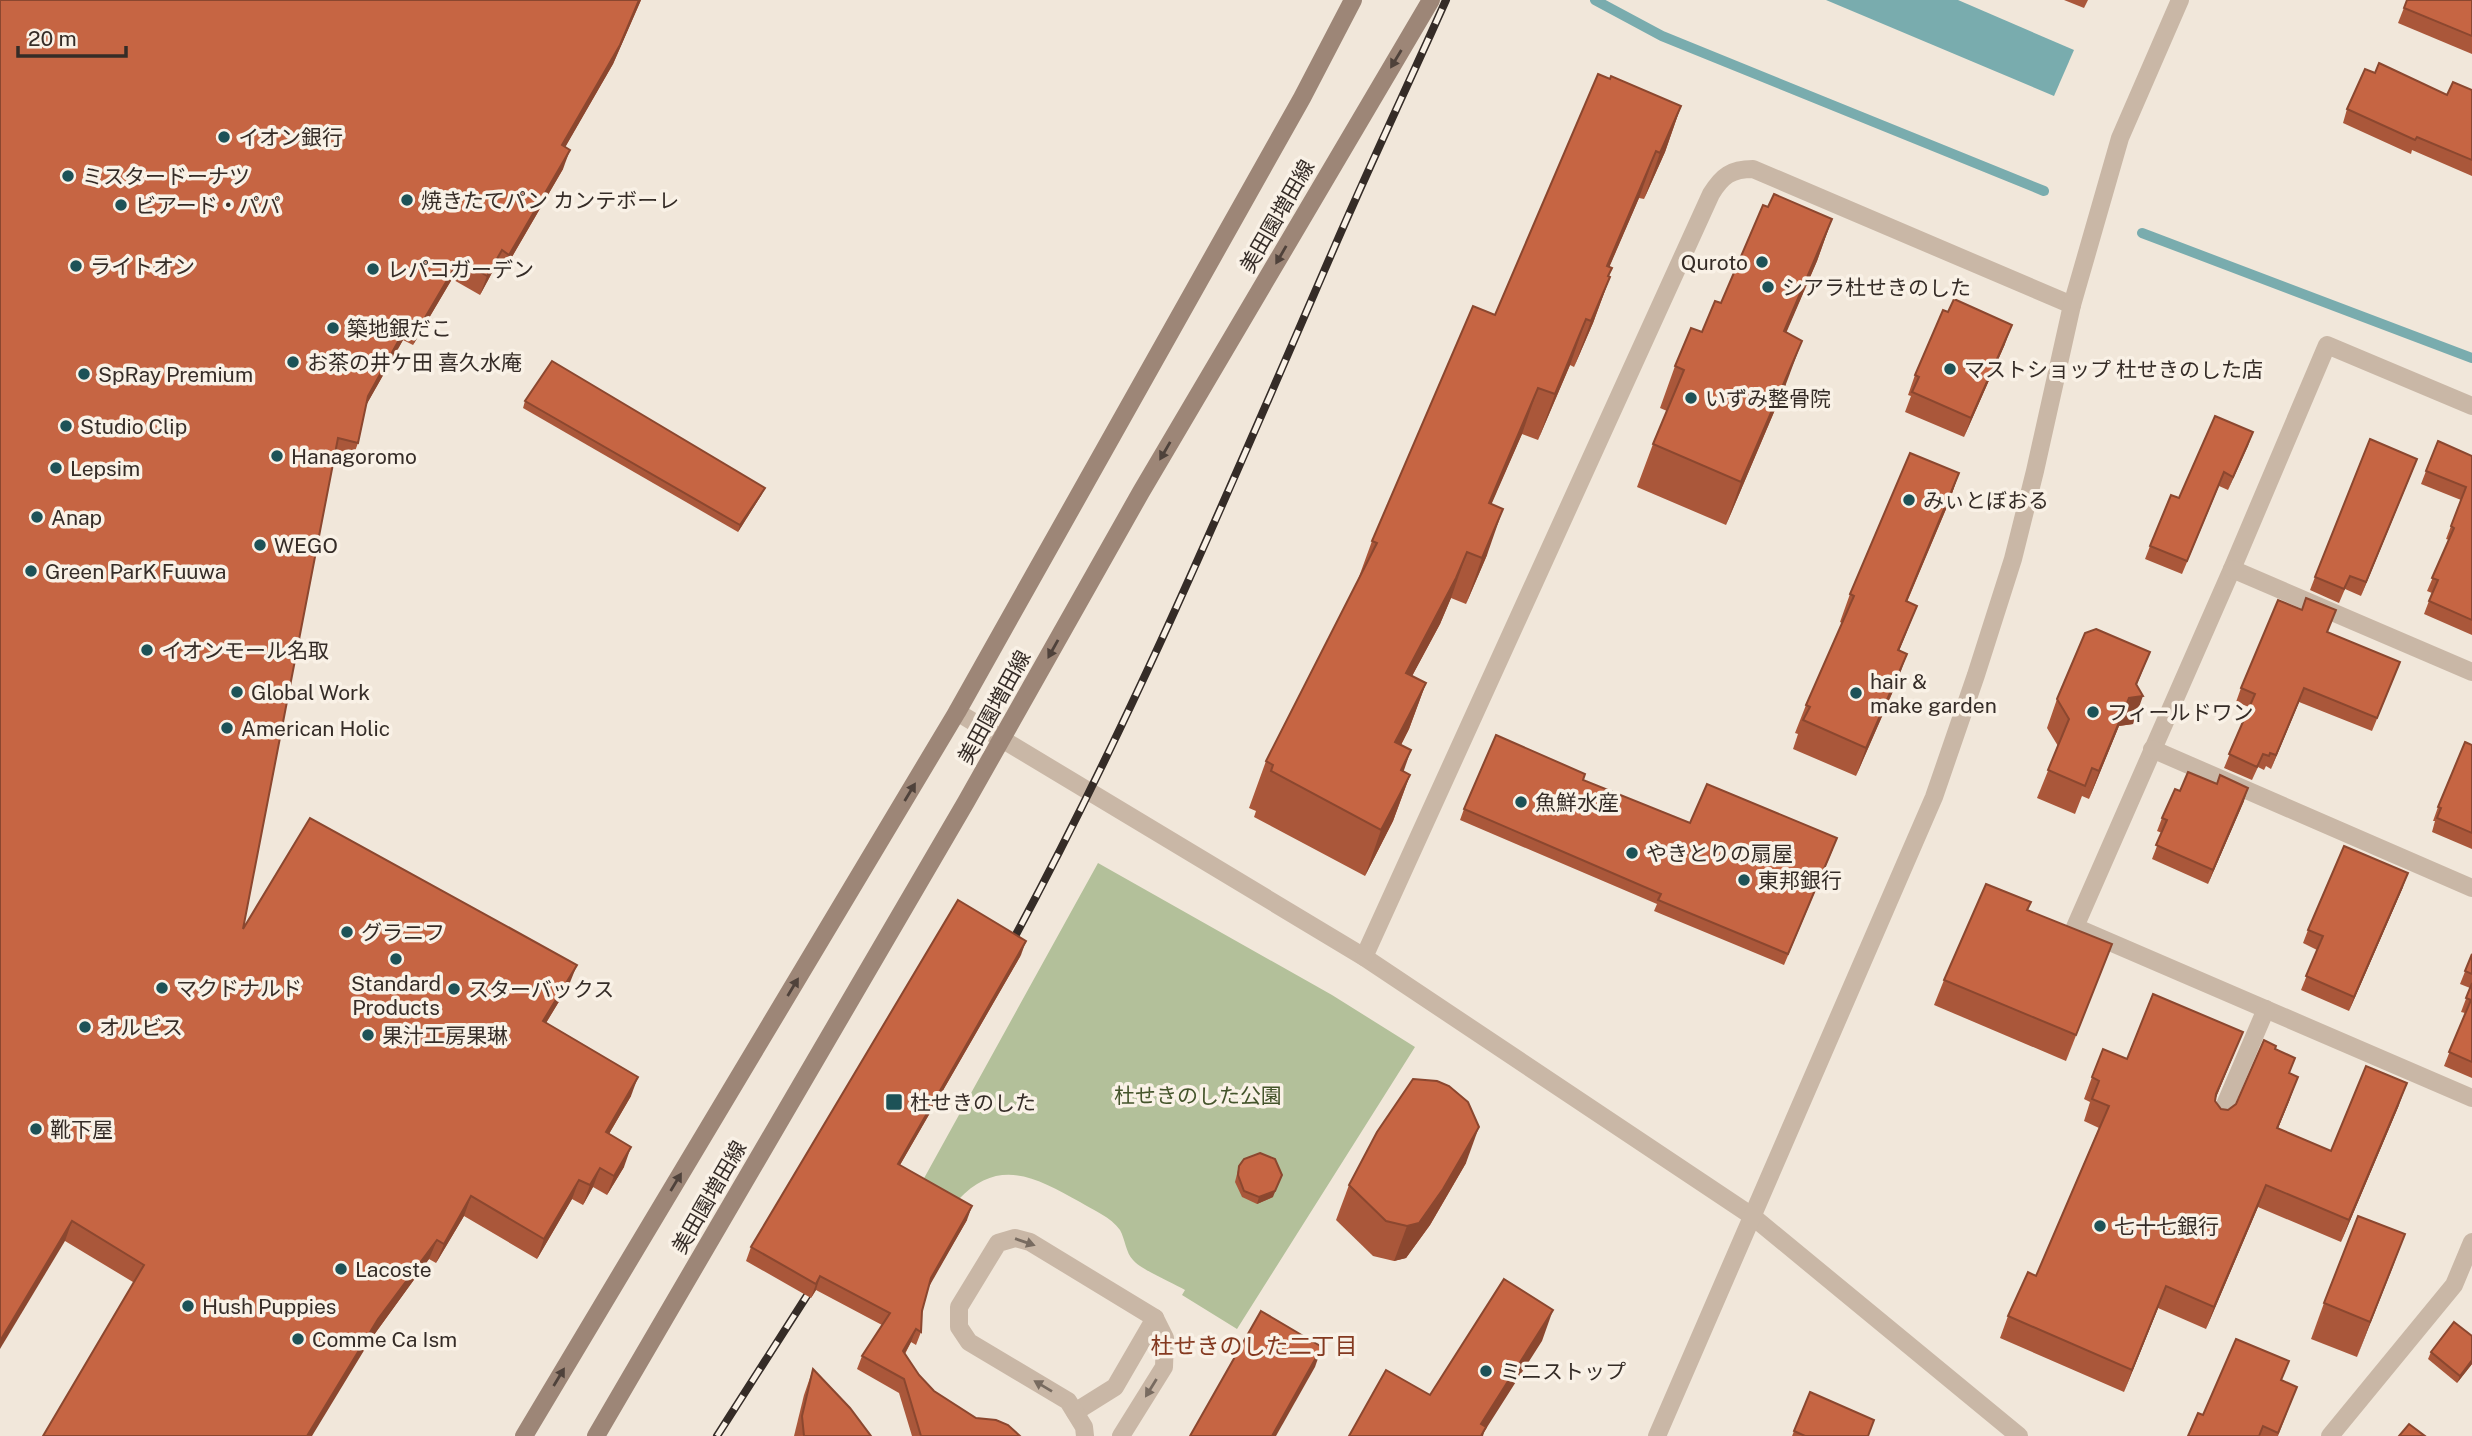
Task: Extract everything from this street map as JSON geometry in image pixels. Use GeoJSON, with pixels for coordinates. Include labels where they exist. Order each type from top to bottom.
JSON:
{"type":"FeatureCollection","features":[{"type":"Feature","properties":{"kind":"main road","name":"美田園増田線"},"geometry":{"type":"LineString","coordinates":[[524,1436],[957,712],[1303,98],[1353,0]]}},
{"type":"Feature","properties":{"kind":"main road","name":"美田園増田線"},"geometry":{"type":"LineString","coordinates":[[596,1436],[1002,739],[1141,492],[1431,0]]}},
{"type":"Feature","properties":{"kind":"street"},"geometry":{"type":"LineString","coordinates":[[1657,1436],[1942,772],[2013,559],[2073,305],[2120,138],[2180,0]]}},
{"type":"Feature","properties":{"kind":"street"},"geometry":{"type":"LineString","coordinates":[[1364,957],[1721,177],[1732,171],[1753,169],[2073,305]]}},
{"type":"Feature","properties":{"kind":"street"},"geometry":{"type":"LineString","coordinates":[[2472,406],[2327,345],[2075,927],[2472,1098]]}},
{"type":"Feature","properties":{"kind":"street"},"geometry":{"type":"LineString","coordinates":[[2232,569],[2472,672]]}},
{"type":"Feature","properties":{"kind":"street"},"geometry":{"type":"LineString","coordinates":[[957,712],[1364,957],[1752,1216],[2019,1436]]}},
{"type":"Feature","properties":{"kind":"street"},"geometry":{"type":"LineString","coordinates":[[2152,749],[2472,888]]}},
{"type":"Feature","properties":{"kind":"street"},"geometry":{"type":"LineString","coordinates":[[2218,1121],[2266,1009]]}},
{"type":"Feature","properties":{"kind":"street"},"geometry":{"type":"LineString","coordinates":[[1085,1436],[1084,1427],[1068,1401],[969,1342],[959,1327],[959,1307],[998,1243],[1014,1238],[1030,1242],[1156,1318],[1165,1338],[1164,1367],[1121,1436]]}},
{"type":"Feature","properties":{"kind":"street"},"geometry":{"type":"LineString","coordinates":[[2330,1436],[2454,1285],[2472,1242]]}},
{"type":"Feature","properties":{"kind":"street"},"geometry":{"type":"LineString","coordinates":[[1075,1412],[1115,1387],[1156,1318]]}},
{"type":"Feature","properties":{"kind":"green space","name":"杜せきのした公園"},"geometry":{"type":"Polygon","coordinates":[[[1098,863],[1332,995],[1415,1047],[1237,1329],[1182,1295],[1185,1290],[1137,1264],[1129,1254],[1120,1230],[1112,1221],[1049,1185],[1033,1179],[1003,1175],[988,1178],[973,1186],[958,1200],[917,1191],[1098,863]]]}},
{"type":"Feature","properties":{"kind":"water"},"geometry":{"type":"Polygon","coordinates":[[[1826,0],[1958,0],[2074,50],[2054,96],[1826,0]]]}},
{"type":"Feature","properties":{"kind":"building","name":"イオンモール名取"},"geometry":{"type":"Polygon","coordinates":[[[0,0],[639,0],[620,45],[562,145],[570,150],[509,255],[502,250],[487,276],[459,260],[420,326],[410,320],[368,396],[358,443],[338,438],[243,929],[310,818],[577,965],[543,1021],[638,1077],[606,1132],[631,1147],[614,1176],[600,1168],[590,1185],[579,1180],[544,1239],[471,1196],[444,1244],[437,1240],[378,1319],[307,1436],[43,1436],[144,1265],[72,1221],[0,1341],[0,0]]]}},
{"type":"Feature","properties":{"kind":"building"},"geometry":{"type":"Polygon","coordinates":[[[2407,0],[2472,0],[2472,36],[2404,8],[2407,0]]]}},
{"type":"Feature","properties":{"kind":"building"},"geometry":{"type":"Polygon","coordinates":[[[2379,63],[2447,95],[2453,82],[2472,90],[2472,160],[2417,137],[2415,140],[2347,109],[2365,69],[2375,73],[2379,63]]]}},
{"type":"Feature","properties":{"kind":"building"},"geometry":{"type":"Polygon","coordinates":[[[1598,74],[1610,79],[1611,76],[1681,106],[1660,153],[1656,151],[1607,266],[1612,268],[1608,276],[1610,277],[1591,321],[1586,319],[1555,394],[1538,388],[1489,503],[1503,509],[1482,558],[1467,552],[1406,673],[1426,683],[1395,742],[1411,750],[1401,770],[1410,775],[1381,830],[1271,771],[1273,765],[1266,761],[1377,543],[1372,541],[1473,306],[1495,315],[1598,74]]]}},
{"type":"Feature","properties":{"kind":"building"},"geometry":{"type":"Polygon","coordinates":[[[1774,194],[1832,219],[1784,331],[1802,341],[1741,482],[1653,444],[1684,370],[1675,366],[1691,328],[1702,332],[1715,301],[1721,303],[1763,205],[1768,207],[1774,194]]]}},
{"type":"Feature","properties":{"kind":"building"},"geometry":{"type":"Polygon","coordinates":[[[1954,299],[2012,325],[1971,418],[1912,392],[1919,377],[1915,375],[1943,310],[1948,312],[1954,299]]]}},
{"type":"Feature","properties":{"kind":"building"},"geometry":{"type":"Polygon","coordinates":[[[552,361],[765,488],[740,525],[525,401],[552,361]]]}},
{"type":"Feature","properties":{"kind":"building"},"geometry":{"type":"Polygon","coordinates":[[[2215,416],[2253,432],[2233,477],[2224,472],[2187,561],[2150,546],[2171,495],[2179,498],[2215,416]]]}},
{"type":"Feature","properties":{"kind":"building"},"geometry":{"type":"Polygon","coordinates":[[[2370,439],[2417,459],[2366,582],[2350,576],[2344,589],[2315,577],[2370,439]]]}},
{"type":"Feature","properties":{"kind":"building"},"geometry":{"type":"Polygon","coordinates":[[[2438,441],[2472,456],[2472,620],[2429,601],[2438,580],[2432,578],[2454,528],[2451,526],[2466,487],[2426,471],[2438,441]]]}},
{"type":"Feature","properties":{"kind":"building"},"geometry":{"type":"Polygon","coordinates":[[[1910,453],[1959,473],[1906,601],[1917,606],[1898,650],[1907,654],[1866,748],[1803,720],[1810,707],[1806,705],[1854,596],[1850,594],[1910,453]]]}},
{"type":"Feature","properties":{"kind":"building"},"geometry":{"type":"Polygon","coordinates":[[[2306,598],[2336,610],[2327,632],[2400,662],[2377,718],[2304,688],[2276,755],[2263,754],[2257,767],[2229,754],[2255,694],[2241,688],[2278,600],[2302,610],[2306,598]]]}},
{"type":"Feature","properties":{"kind":"building"},"geometry":{"type":"Polygon","coordinates":[[[2096,629],[2150,652],[2136,684],[2143,696],[2129,698],[2099,771],[2092,768],[2085,786],[2048,770],[2069,719],[2057,699],[2085,633],[2096,629]]]}},
{"type":"Feature","properties":{"kind":"building"},"geometry":{"type":"Polygon","coordinates":[[[1496,735],[1585,774],[1583,780],[1690,823],[1707,784],[1837,838],[1788,954],[1658,900],[1661,894],[1464,809],[1496,735]]]}},
{"type":"Feature","properties":{"kind":"building"},"geometry":{"type":"Polygon","coordinates":[[[2465,742],[2472,745],[2472,833],[2437,818],[2441,808],[2438,807],[2465,742]]]}},
{"type":"Feature","properties":{"kind":"building"},"geometry":{"type":"Polygon","coordinates":[[[2188,772],[2217,784],[2220,775],[2248,788],[2213,870],[2156,845],[2167,820],[2162,818],[2175,789],[2180,791],[2188,772]]]}},
{"type":"Feature","properties":{"kind":"building"},"geometry":{"type":"Polygon","coordinates":[[[2344,846],[2408,873],[2354,997],[2306,976],[2323,936],[2308,930],[2344,846]]]}},
{"type":"Feature","properties":{"kind":"building"},"geometry":{"type":"Polygon","coordinates":[[[1986,884],[2031,902],[2027,910],[2112,944],[2076,1035],[1944,980],[1986,884]]]}},
{"type":"Feature","properties":{"kind":"building","name":"杜せきのした"},"geometry":{"type":"Polygon","coordinates":[[[958,900],[1026,941],[898,1164],[972,1206],[931,1278],[922,1311],[921,1332],[916,1329],[903,1351],[934,1391],[976,1418],[996,1420],[1008,1425],[1020,1436],[921,1436],[904,1379],[862,1356],[890,1313],[820,1276],[816,1284],[751,1247],[958,900]]]}},
{"type":"Feature","properties":{"kind":"building"},"geometry":{"type":"Polygon","coordinates":[[[2472,954],[2472,974],[2465,971],[2472,954]]]}},
{"type":"Feature","properties":{"kind":"building"},"geometry":{"type":"Polygon","coordinates":[[[2472,983],[2472,1062],[2449,1052],[2471,1000],[2466,998],[2472,983]]]}},
{"type":"Feature","properties":{"kind":"building"},"geometry":{"type":"Polygon","coordinates":[[[2153,994],[2243,1032],[2216,1094],[2215,1101],[2221,1109],[2228,1110],[2236,1104],[2264,1040],[2276,1046],[2275,1049],[2295,1058],[2289,1073],[2298,1077],[2277,1128],[2331,1151],[2366,1066],[2407,1083],[2349,1220],[2266,1185],[2214,1307],[2166,1286],[2132,1370],[2008,1316],[2028,1272],[2036,1276],[2109,1106],[2092,1099],[2099,1081],[2092,1077],[2103,1049],[2127,1059],[2153,994]]]}},
{"type":"Feature","properties":{"kind":"building"},"geometry":{"type":"Polygon","coordinates":[[[1413,1079],[1437,1081],[1449,1086],[1468,1102],[1479,1127],[1443,1189],[1419,1223],[1407,1226],[1386,1221],[1349,1185],[1377,1132],[1413,1079]]]}},
{"type":"Feature","properties":{"kind":"building"},"geometry":{"type":"Polygon","coordinates":[[[1260,1153],[1275,1159],[1282,1175],[1275,1191],[1259,1197],[1244,1191],[1238,1175],[1239,1166],[1244,1159],[1260,1153]]]}},
{"type":"Feature","properties":{"kind":"building"},"geometry":{"type":"Polygon","coordinates":[[[2358,1216],[2405,1234],[2370,1322],[2324,1303],[2358,1216]]]}},
{"type":"Feature","properties":{"kind":"building"},"geometry":{"type":"Polygon","coordinates":[[[1504,1279],[1553,1310],[1481,1424],[1486,1427],[1481,1436],[1349,1436],[1386,1370],[1430,1395],[1504,1279]]]}},
{"type":"Feature","properties":{"kind":"building"},"geometry":{"type":"Polygon","coordinates":[[[1261,1311],[1322,1347],[1272,1436],[1190,1436],[1261,1311]]]}},
{"type":"Feature","properties":{"kind":"building"},"geometry":{"type":"Polygon","coordinates":[[[2454,1322],[2472,1336],[2472,1360],[2460,1376],[2431,1352],[2454,1322]]]}},
{"type":"Feature","properties":{"kind":"building"},"geometry":{"type":"Polygon","coordinates":[[[2236,1339],[2289,1361],[2281,1380],[2297,1387],[2278,1433],[2263,1426],[2259,1436],[2188,1436],[2198,1413],[2203,1415],[2236,1339]]]}},
{"type":"Feature","properties":{"kind":"building"},"geometry":{"type":"Polygon","coordinates":[[[813,1369],[850,1408],[871,1436],[804,1436],[802,1416],[813,1369]]]}},
{"type":"Feature","properties":{"kind":"building"},"geometry":{"type":"Polygon","coordinates":[[[1810,1392],[1874,1420],[1868,1436],[1805,1436],[1794,1431],[1810,1392]]]}},
{"type":"Feature","properties":{"kind":"building"},"geometry":{"type":"Polygon","coordinates":[[[2409,1424],[2425,1436],[2399,1436],[2409,1424]]]}},
{"type":"Feature","properties":{"kind":"waterway"},"geometry":{"type":"LineString","coordinates":[[1595,0],[1662,36],[2044,191]]}},
{"type":"Feature","properties":{"kind":"waterway"},"geometry":{"type":"LineString","coordinates":[[2142,233],[2472,358]]}},
{"type":"Feature","properties":{"kind":"railway"},"geometry":{"type":"LineString","coordinates":[[1006,953],[1136,695],[1446,0]]}},
{"type":"Feature","properties":{"kind":"railway"},"geometry":{"type":"LineString","coordinates":[[717,1436],[817,1280]]}},
{"type":"Feature","properties":{"kind":"place","name":"イオン銀行"},"geometry":{"type":"Point","coordinates":[224,137]}},
{"type":"Feature","properties":{"kind":"place","name":"ミスタードーナツ"},"geometry":{"type":"Point","coordinates":[68,176]}},
{"type":"Feature","properties":{"kind":"place","name":"焼きたてパン カンテボーレ"},"geometry":{"type":"Point","coordinates":[407,200]}},
{"type":"Feature","properties":{"kind":"place","name":"ビアード・パパ"},"geometry":{"type":"Point","coordinates":[121,205]}},
{"type":"Feature","properties":{"kind":"place","name":"Quroto"},"geometry":{"type":"Point","coordinates":[1762,262]}},
{"type":"Feature","properties":{"kind":"place","name":"ライトオン"},"geometry":{"type":"Point","coordinates":[76,266]}},
{"type":"Feature","properties":{"kind":"place","name":"レパコガーデン"},"geometry":{"type":"Point","coordinates":[373,269]}},
{"type":"Feature","properties":{"kind":"place","name":"シアラ杜せきのした"},"geometry":{"type":"Point","coordinates":[1768,287]}},
{"type":"Feature","properties":{"kind":"place","name":"築地銀だこ"},"geometry":{"type":"Point","coordinates":[333,328]}},
{"type":"Feature","properties":{"kind":"place","name":"お茶の井ケ田 喜久水庵"},"geometry":{"type":"Point","coordinates":[293,362]}},
{"type":"Feature","properties":{"kind":"place","name":"マストショップ 杜せきのした店"},"geometry":{"type":"Point","coordinates":[1950,369]}},
{"type":"Feature","properties":{"kind":"place","name":"SpRay Premium"},"geometry":{"type":"Point","coordinates":[84,374]}},
{"type":"Feature","properties":{"kind":"place","name":"いずみ整骨院"},"geometry":{"type":"Point","coordinates":[1691,398]}},
{"type":"Feature","properties":{"kind":"place","name":"Studio Clip"},"geometry":{"type":"Point","coordinates":[66,426]}},
{"type":"Feature","properties":{"kind":"place","name":"Hanagoromo"},"geometry":{"type":"Point","coordinates":[277,456]}},
{"type":"Feature","properties":{"kind":"place","name":"Lepsim"},"geometry":{"type":"Point","coordinates":[56,468]}},
{"type":"Feature","properties":{"kind":"place","name":"みぃとぼおる"},"geometry":{"type":"Point","coordinates":[1909,500]}},
{"type":"Feature","properties":{"kind":"place","name":"Anap"},"geometry":{"type":"Point","coordinates":[37,517]}},
{"type":"Feature","properties":{"kind":"place","name":"WEGO"},"geometry":{"type":"Point","coordinates":[260,545]}},
{"type":"Feature","properties":{"kind":"place","name":"Green ParK Fuuwa"},"geometry":{"type":"Point","coordinates":[31,571]}},
{"type":"Feature","properties":{"kind":"place","name":"イオンモール名取"},"geometry":{"type":"Point","coordinates":[147,650]}},
{"type":"Feature","properties":{"kind":"place","name":"Global Work"},"geometry":{"type":"Point","coordinates":[237,692]}},
{"type":"Feature","properties":{"kind":"place","name":"hair & make garden"},"geometry":{"type":"Point","coordinates":[1856,693]}},
{"type":"Feature","properties":{"kind":"place","name":"フィールドワン"},"geometry":{"type":"Point","coordinates":[2093,712]}},
{"type":"Feature","properties":{"kind":"place","name":"American Holic"},"geometry":{"type":"Point","coordinates":[227,728]}},
{"type":"Feature","properties":{"kind":"place","name":"魚鮮水産"},"geometry":{"type":"Point","coordinates":[1521,802]}},
{"type":"Feature","properties":{"kind":"place","name":"やきとりの扇屋"},"geometry":{"type":"Point","coordinates":[1632,853]}},
{"type":"Feature","properties":{"kind":"place","name":"東邦銀行"},"geometry":{"type":"Point","coordinates":[1744,880]}},
{"type":"Feature","properties":{"kind":"place","name":"グラニフ"},"geometry":{"type":"Point","coordinates":[347,932]}},
{"type":"Feature","properties":{"kind":"place","name":"Standard Products"},"geometry":{"type":"Point","coordinates":[396,959]}},
{"type":"Feature","properties":{"kind":"place","name":"マクドナルド"},"geometry":{"type":"Point","coordinates":[162,988]}},
{"type":"Feature","properties":{"kind":"place","name":"スターバックス"},"geometry":{"type":"Point","coordinates":[454,989]}},
{"type":"Feature","properties":{"kind":"place","name":"オルビス"},"geometry":{"type":"Point","coordinates":[85,1027]}},
{"type":"Feature","properties":{"kind":"place","name":"果汁工房果琳"},"geometry":{"type":"Point","coordinates":[368,1035]}},
{"type":"Feature","properties":{"kind":"place","name":"杜せきのした"},"geometry":{"type":"Point","coordinates":[894,1102]}},
{"type":"Feature","properties":{"kind":"place","name":"靴下屋"},"geometry":{"type":"Point","coordinates":[36,1129]}},
{"type":"Feature","properties":{"kind":"place","name":"七十七銀行"},"geometry":{"type":"Point","coordinates":[2100,1226]}},
{"type":"Feature","properties":{"kind":"place","name":"Lacoste"},"geometry":{"type":"Point","coordinates":[341,1269]}},
{"type":"Feature","properties":{"kind":"place","name":"Hush Puppies"},"geometry":{"type":"Point","coordinates":[188,1306]}},
{"type":"Feature","properties":{"kind":"place","name":"Comme Ca Ism"},"geometry":{"type":"Point","coordinates":[298,1339]}},
{"type":"Feature","properties":{"kind":"place","name":"ミニストップ"},"geometry":{"type":"Point","coordinates":[1486,1371]}},
{"type":"Feature","properties":{"kind":"district","name":"杜せきのした二丁目"},"geometry":{"type":"Point","coordinates":[1254,1345]}}]}
